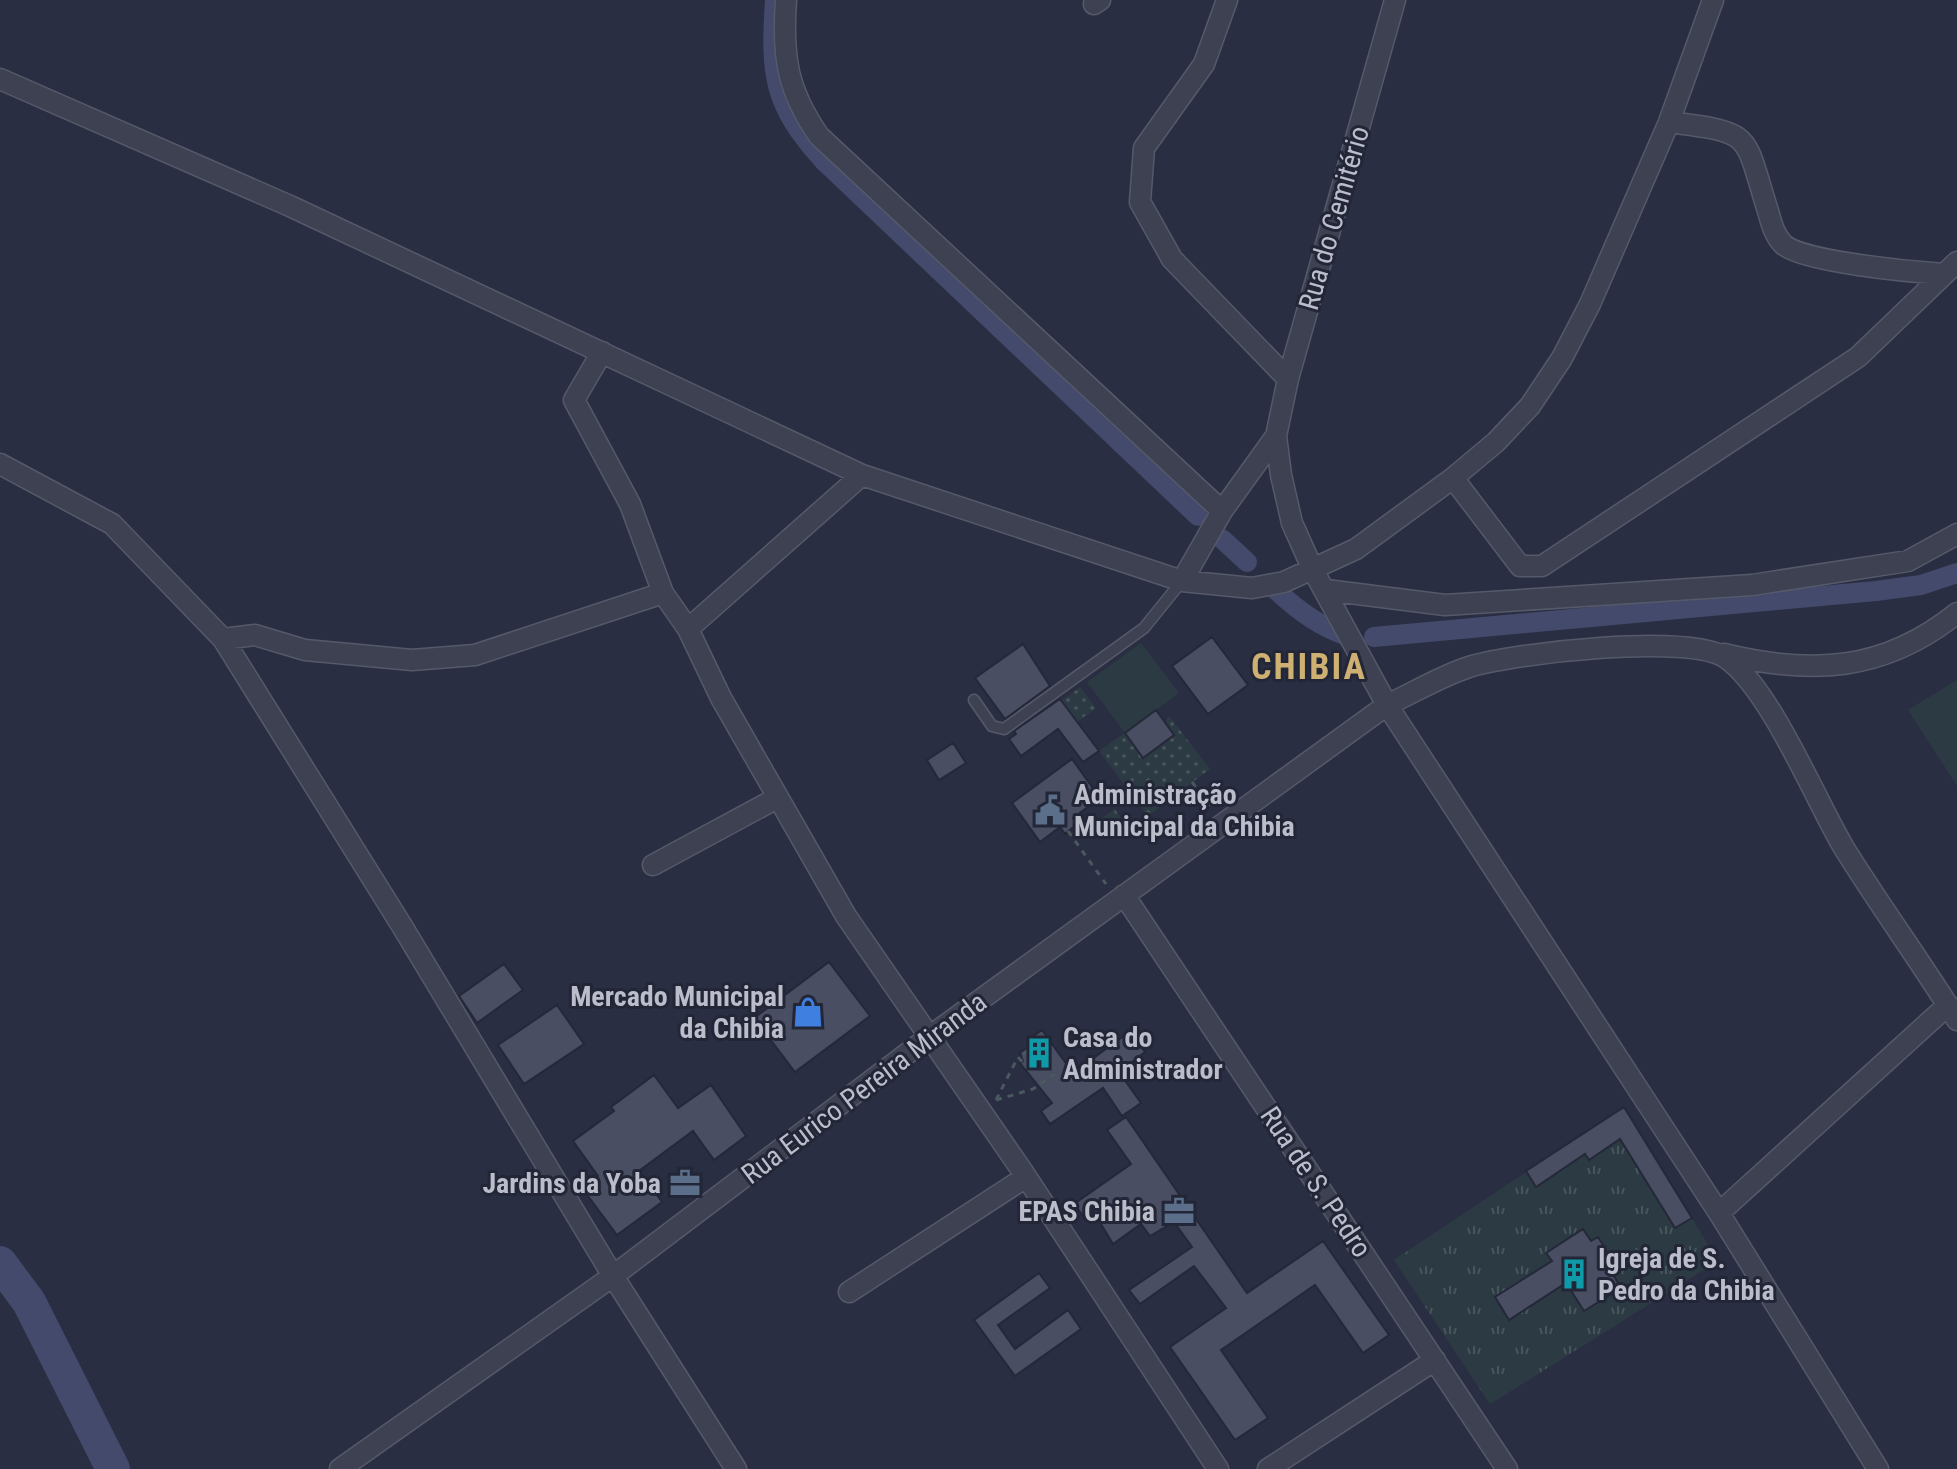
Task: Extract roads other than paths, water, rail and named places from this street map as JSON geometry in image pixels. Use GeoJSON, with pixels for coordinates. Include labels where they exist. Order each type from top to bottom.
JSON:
{"type":"FeatureCollection","features":[{"type":"Feature","properties":{"kind":"street"},"geometry":{"type":"LineString","coordinates":[[786,0],[787,69],[791,89],[819,136],[1222,511]]}},
{"type":"Feature","properties":{"kind":"street"},"geometry":{"type":"LineString","coordinates":[[1227,0],[1204,64],[1147,140],[1140,164],[1140,202],[1172,259],[1288,379]]}},
{"type":"Feature","properties":{"kind":"street","name":"Rua do Cemitério"},"geometry":{"type":"LineString","coordinates":[[1276,436],[1288,379],[1395,0]]}},
{"type":"Feature","properties":{"kind":"street"},"geometry":{"type":"LineString","coordinates":[[0,79],[318,218],[862,475],[1182,581],[1252,588],[1284,582],[1356,549],[1453,478],[1496,442],[1530,406],[1562,358],[1669,122],[1713,0]]}},
{"type":"Feature","properties":{"kind":"street"},"geometry":{"type":"LineString","coordinates":[[1669,122],[1725,130],[1741,137],[1750,152],[1773,228],[1790,249],[1871,266],[1950,268]]}},
{"type":"Feature","properties":{"kind":"street"},"geometry":{"type":"LineString","coordinates":[[1453,478],[1520,566],[1542,566],[1858,357],[1950,268]]}},
{"type":"Feature","properties":{"kind":"street"},"geometry":{"type":"LineString","coordinates":[[602,352],[574,400],[630,504],[663,593],[688,629],[721,698],[860,938],[929,1037],[988,1105],[1026,1177],[1218,1469]]}},
{"type":"Feature","properties":{"kind":"street"},"geometry":{"type":"LineString","coordinates":[[1182,581],[1222,511],[1276,436]]}},
{"type":"Feature","properties":{"kind":"street"},"geometry":{"type":"LineString","coordinates":[[1276,436],[1292,523],[1313,570],[1387,705],[1719,1213],[1878,1469]]}},
{"type":"Feature","properties":{"kind":"street"},"geometry":{"type":"LineString","coordinates":[[0,464],[64,495],[112,524],[223,639],[402,926],[613,1276],[736,1469]]}},
{"type":"Feature","properties":{"kind":"street"},"geometry":{"type":"LineString","coordinates":[[688,629],[862,475]]}},
{"type":"Feature","properties":{"kind":"street"},"geometry":{"type":"LineString","coordinates":[[1326,590],[1445,605],[1752,585],[1908,561],[1957,534]]}},
{"type":"Feature","properties":{"kind":"street"},"geometry":{"type":"LineString","coordinates":[[223,639],[255,635],[305,650],[447,660],[475,655],[663,593]]}},
{"type":"Feature","properties":{"kind":"street","name":"Rua Eurico Pereira Miranda"},"geometry":{"type":"LineString","coordinates":[[340,1469],[613,1276],[929,1037],[1387,705],[1469,667],[1559,651],[1690,647],[1785,667],[1847,666],[1888,654],[1934,632],[1957,613]]}},
{"type":"Feature","properties":{"kind":"street"},"geometry":{"type":"LineString","coordinates":[[1712,651],[1728,659],[1752,687],[1781,731],[1844,847],[1952,1012],[1719,1213]]}},
{"type":"Feature","properties":{"kind":"street"},"geometry":{"type":"LineString","coordinates":[[653,865],[777,798]]}},
{"type":"Feature","properties":{"kind":"street","name":"Rua de S. Pedro"},"geometry":{"type":"LineString","coordinates":[[1120,898],[1507,1469]]}},
{"type":"Feature","properties":{"kind":"street"},"geometry":{"type":"LineString","coordinates":[[849,1292],[1026,1177]]}},
{"type":"Feature","properties":{"kind":"street"},"geometry":{"type":"LineString","coordinates":[[1268,1469],[1435,1360]]}},
{"type":"Feature","properties":{"kind":"lane"},"geometry":{"type":"LineString","coordinates":[[974,700],[992,726],[1004,729],[1144,628],[1182,581]]}},
{"type":"Feature","properties":{"kind":"waterway"},"geometry":{"type":"LineString","coordinates":[[775,0],[773,49],[778,88],[794,123],[807,141],[824,161],[1198,516]]}},
{"type":"Feature","properties":{"kind":"waterway"},"geometry":{"type":"LineString","coordinates":[[1222,539],[1247,562]]}},
{"type":"Feature","properties":{"kind":"waterway"},"geometry":{"type":"LineString","coordinates":[[1374,637],[1876,591],[1921,585],[1957,573]]}},
{"type":"Feature","properties":{"kind":"waterway"},"geometry":{"type":"LineString","coordinates":[[1276,590],[1308,616],[1345,635]]}},
{"type":"Feature","properties":{"kind":"waterway"},"geometry":{"type":"LineString","coordinates":[[0,1263],[29,1302],[113,1469]]}},
{"type":"Feature","properties":{"kind":"place","name":"Administração Municipal da Chibia"},"geometry":{"type":"Point","coordinates":[1050,810]}},
{"type":"Feature","properties":{"kind":"place","name":"Mercado Municipal da Chibia"},"geometry":{"type":"Point","coordinates":[808,1012]}},
{"type":"Feature","properties":{"kind":"place","name":"Casa do Administrador"},"geometry":{"type":"Point","coordinates":[1039,1053]}},
{"type":"Feature","properties":{"kind":"place","name":"Jardins da Yoba"},"geometry":{"type":"Point","coordinates":[685,1183]}},
{"type":"Feature","properties":{"kind":"place","name":"EPAS Chibia"},"geometry":{"type":"Point","coordinates":[1179,1211]}},
{"type":"Feature","properties":{"kind":"place","name":"Igreja de S. Pedro da Chibia"},"geometry":{"type":"Point","coordinates":[1574,1274]}},
{"type":"Feature","properties":{"kind":"district","name":"CHIBIA"},"geometry":{"type":"Point","coordinates":[1309,667]}}]}
